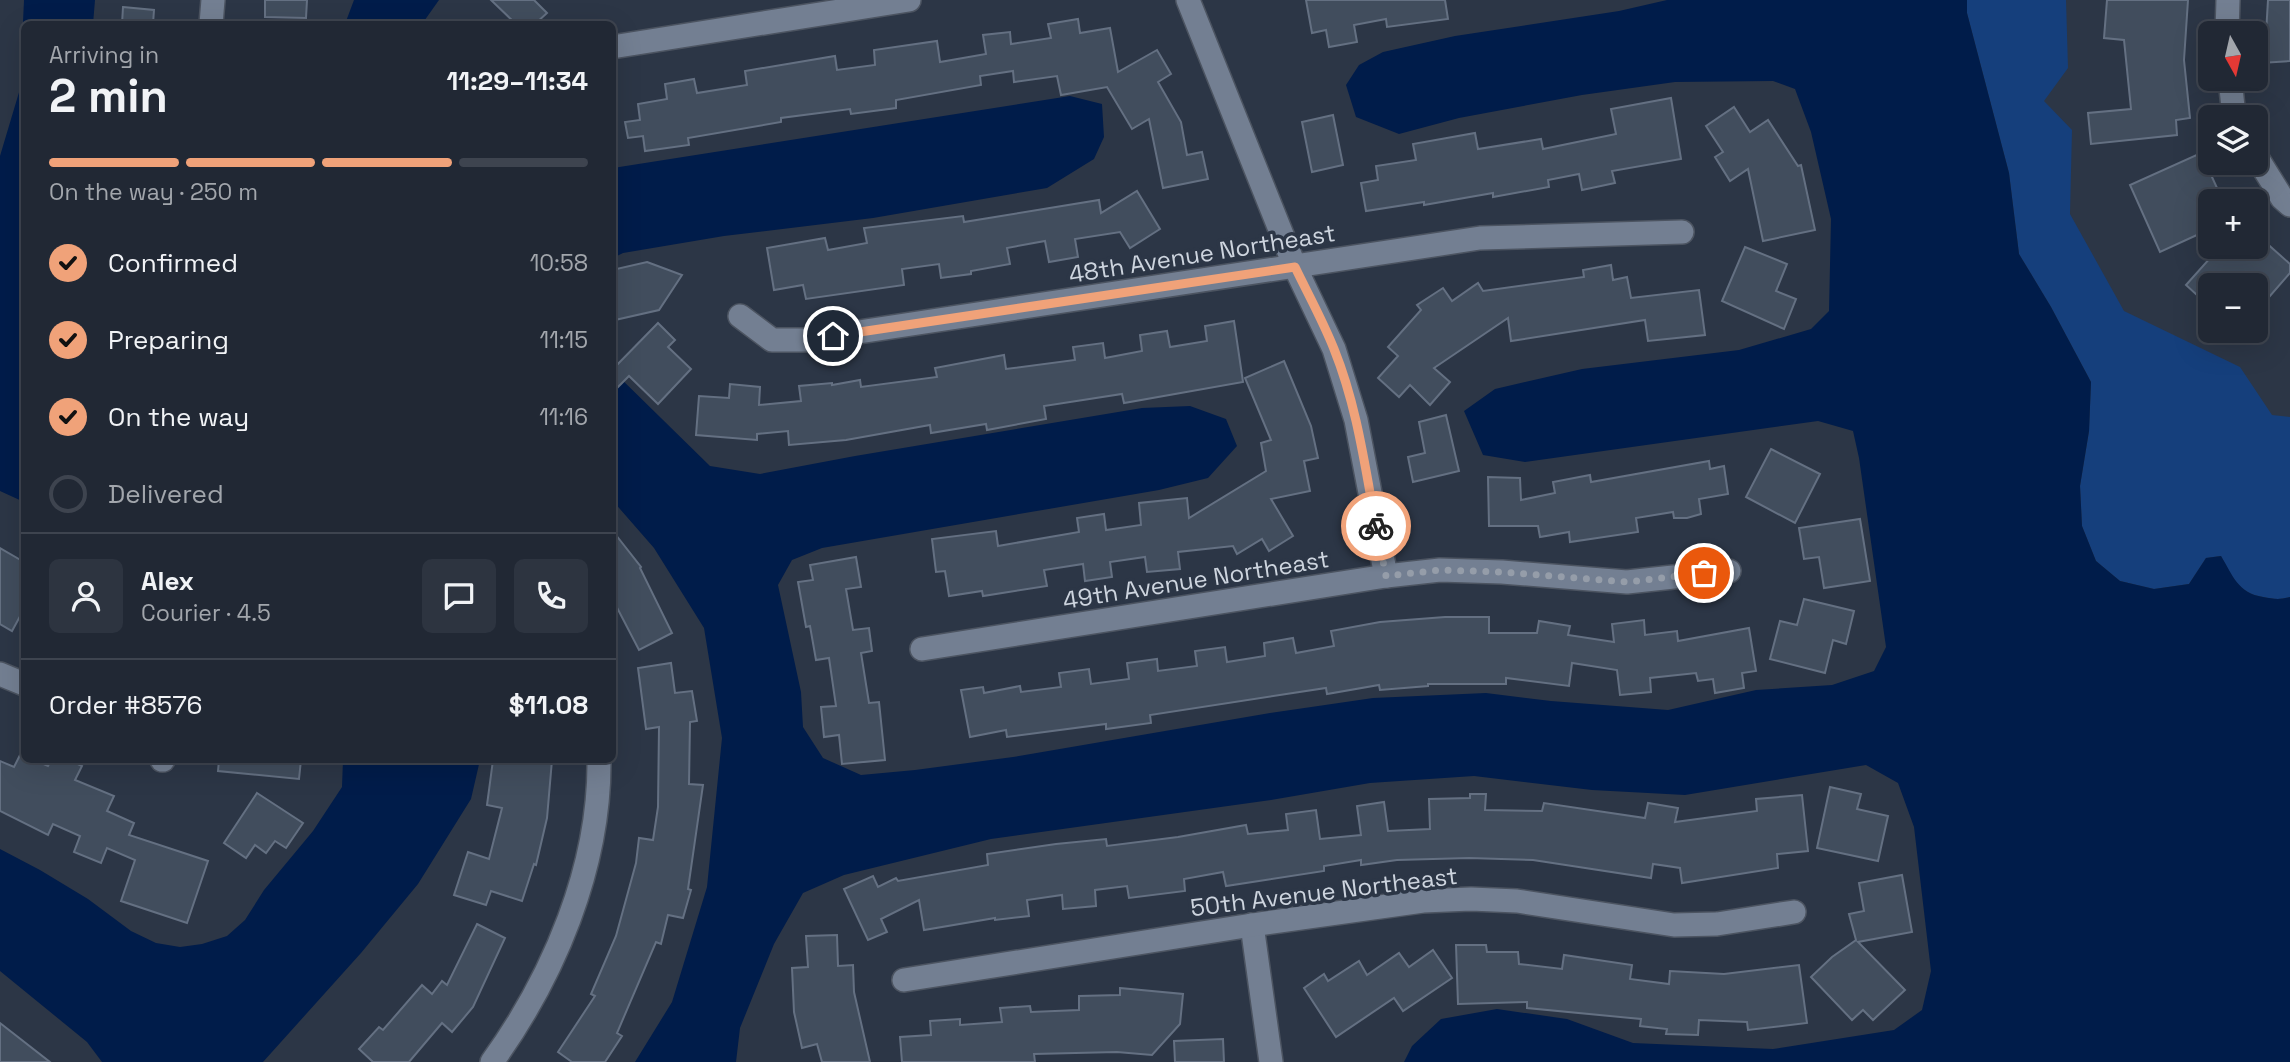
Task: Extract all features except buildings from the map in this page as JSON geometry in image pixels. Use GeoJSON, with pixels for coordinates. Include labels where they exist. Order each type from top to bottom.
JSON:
{"type":"FeatureCollection","features":[{"type":"Feature","properties":{"kind":"street"},"geometry":{"type":"LineString","coordinates":[[211,21],[213,0]]}},
{"type":"Feature","properties":{"kind":"street"},"geometry":{"type":"LineString","coordinates":[[616,46],[909,0]]}},
{"type":"Feature","properties":{"kind":"street"},"geometry":{"type":"LineString","coordinates":[[1188,0],[1295,267],[1334,349],[1356,420],[1386,576]]}},
{"type":"Feature","properties":{"kind":"street"},"geometry":{"type":"LineString","coordinates":[[2227,21],[2228,0]]}},
{"type":"Feature","properties":{"kind":"street"},"geometry":{"type":"LineString","coordinates":[[2268,175],[2282,198],[2290,205]]}},
{"type":"Feature","properties":{"kind":"street","name":"48th Avenue Northeast"},"geometry":{"type":"LineString","coordinates":[[740,316],[772,340],[806,340],[1480,238],[1682,232]]}},
{"type":"Feature","properties":{"kind":"street","name":"49th Avenue Northeast"},"geometry":{"type":"LineString","coordinates":[[922,649],[1386,576],[1440,570],[1627,582],[1729,571]]}},
{"type":"Feature","properties":{"kind":"street"},"geometry":{"type":"LineString","coordinates":[[0,674],[21,683]]}},
{"type":"Feature","properties":{"kind":"street"},"geometry":{"type":"LineString","coordinates":[[492,1062],[510,1037],[559,945],[574,903],[595,821],[599,763]]}},
{"type":"Feature","properties":{"kind":"street","name":"50th Avenue Northeast"},"geometry":{"type":"LineString","coordinates":[[904,980],[1423,901],[1517,901],[1674,925],[1717,924],[1794,912]]}},
{"type":"Feature","properties":{"kind":"street"},"geometry":{"type":"LineString","coordinates":[[1252,925],[1271,1062]]}},
{"type":"Feature","properties":{"kind":"shaded area"},"geometry":{"type":"Polygon","coordinates":[[[24,0],[95,0],[93,21],[23,21],[24,0]]]}},
{"type":"Feature","properties":{"kind":"shaded area"},"geometry":{"type":"Polygon","coordinates":[[[354,0],[439,0],[424,21],[346,21],[354,0]]]}},
{"type":"Feature","properties":{"kind":"shaded area"},"geometry":{"type":"Polygon","coordinates":[[[1667,0],[1967,0],[1967,13],[2009,173],[2019,254],[2091,382],[2089,431],[2080,486],[2082,526],[2096,561],[2120,581],[2154,589],[2189,584],[2206,558],[2221,556],[2233,577],[2248,592],[2270,598],[2290,597],[2290,1062],[1404,1062],[1412,1046],[1441,1019],[1497,1009],[1567,1019],[1633,1043],[1773,1049],[1894,1030],[1922,1010],[1931,971],[1914,827],[1898,783],[1866,765],[1685,795],[1592,790],[1474,776],[1370,783],[1271,800],[991,839],[844,875],[803,893],[774,944],[740,1028],[736,1062],[635,1062],[672,1002],[707,887],[722,738],[704,628],[654,548],[616,504],[616,374],[710,466],[760,474],[1142,408],[1190,406],[1226,419],[1237,446],[1208,478],[1159,490],[822,548],[792,560],[778,585],[801,692],[803,727],[823,758],[861,775],[1013,757],[1373,698],[1486,693],[1668,710],[1756,690],[1832,685],[1874,671],[1886,647],[1853,431],[1818,421],[1525,462],[1483,455],[1464,411],[1495,389],[1582,369],[1739,350],[1811,329],[1829,311],[1831,219],[1811,132],[1795,89],[1773,81],[1675,82],[1582,95],[1459,118],[1399,134],[1356,117],[1346,85],[1359,65],[1383,52],[1455,36],[1619,11],[1667,0]]]}},
{"type":"Feature","properties":{"kind":"shaded area"},"geometry":{"type":"Polygon","coordinates":[[[1967,0],[2066,0],[2068,68],[2044,101],[2072,130],[2070,214],[2124,311],[2240,367],[2272,415],[2290,417],[2290,597],[2270,598],[2247,592],[2237,582],[2221,556],[2206,558],[2189,584],[2154,589],[2120,581],[2096,561],[2082,526],[2080,486],[2089,431],[2091,382],[2019,254],[2009,173],[1967,13],[1967,0]]]}},
{"type":"Feature","properties":{"kind":"shaded area"},"geometry":{"type":"Polygon","coordinates":[[[21,67],[21,501],[0,491],[0,156],[20,89],[21,67]]]}},
{"type":"Feature","properties":{"kind":"shaded area"},"geometry":{"type":"Polygon","coordinates":[[[1070,96],[1102,104],[1104,137],[1094,159],[1047,188],[873,218],[724,236],[623,253],[616,256],[616,168],[1070,96]]]}},
{"type":"Feature","properties":{"kind":"shaded area"},"geometry":{"type":"Polygon","coordinates":[[[343,763],[479,763],[471,799],[418,884],[361,953],[263,1062],[102,1062],[87,1042],[0,971],[0,849],[40,870],[88,899],[131,931],[156,943],[180,947],[202,944],[227,936],[245,920],[264,890],[313,831],[342,787],[343,763]]]}},
{"type":"Feature","properties":{"kind":"way so far"},"geometry":{"type":"LineString","coordinates":[[1376,526],[1386,576],[1440,570],[1627,582],[1704,573]]}},
{"type":"Feature","properties":{"kind":"route"},"geometry":{"type":"LineString","coordinates":[[833,336],[1295,267],[1334,349],[1349,396],[1376,526]]}}]}
